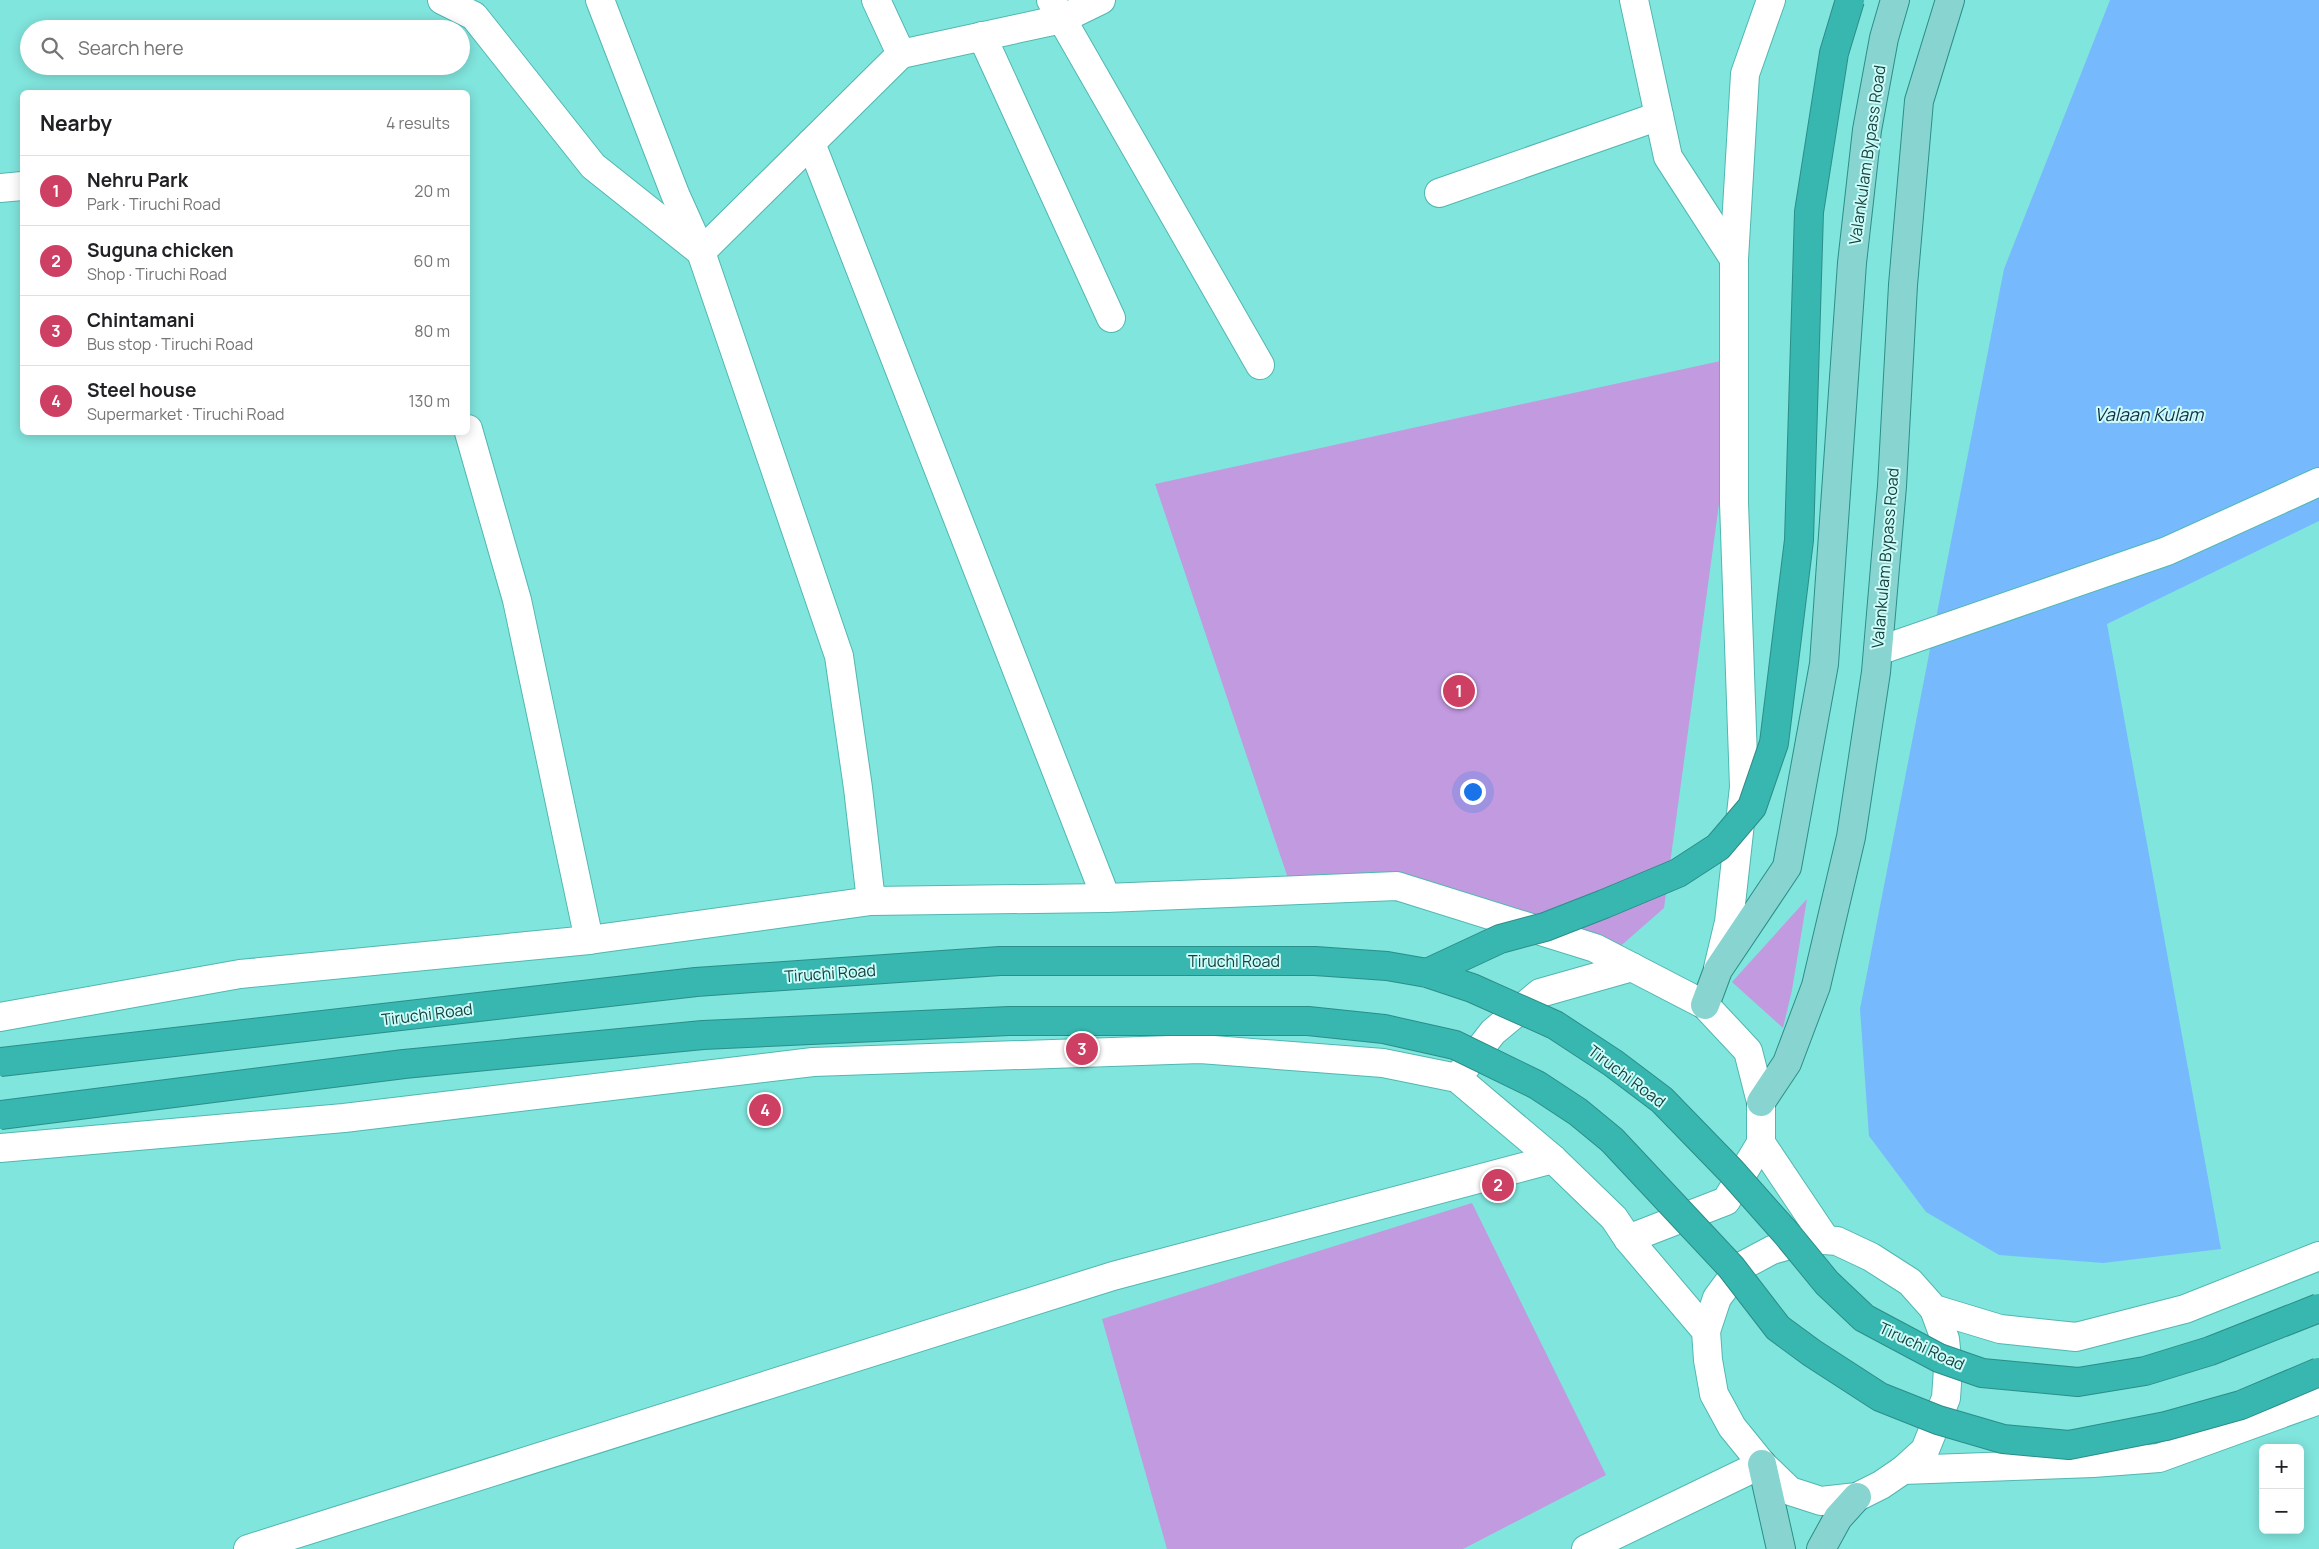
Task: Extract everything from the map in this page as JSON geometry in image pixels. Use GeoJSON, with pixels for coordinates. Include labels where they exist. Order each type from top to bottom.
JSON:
{"type":"FeatureCollection","features":[{"type":"Feature","properties":{"kind":"highway"},"geometry":{"type":"LineString","coordinates":[[1427,973],[1500,940],[1596,908],[1678,873],[1718,846],[1752,807],[1774,743],[1799,540],[1808,212],[1834,53],[1850,0]]}},
{"type":"Feature","properties":{"kind":"highway","name":"Tiruchi Road"},"geometry":{"type":"LineString","coordinates":[[0,1062],[696,982],[1000,961],[1315,961],[1387,966],[1427,973],[1472,988],[1555,1025],[1613,1062],[1662,1100],[1786,1232],[1827,1283],[1864,1318],[1939,1358],[1982,1373],[2078,1382],[2145,1370],[2210,1351],[2319,1308]]}},
{"type":"Feature","properties":{"kind":"highway"},"geometry":{"type":"LineString","coordinates":[[0,1115],[404,1064],[703,1035],[1009,1021],[1308,1022],[1384,1029],[1454,1045],[1537,1085],[1578,1112],[1612,1140],[1730,1267],[1778,1328],[1812,1353],[1880,1397],[1938,1420],[2003,1439],[2069,1445],[2166,1426],[2240,1406],[2319,1372]]}},
{"type":"Feature","properties":{"kind":"main road","name":"Valankulam Bypass Road"},"geometry":{"type":"LineString","coordinates":[[1705,1005],[1718,970],[1787,867],[1824,664],[1852,263],[1867,130],[1884,38],[1895,0]]}},
{"type":"Feature","properties":{"kind":"main road","name":"Valankulam Bypass Road"},"geometry":{"type":"LineString","coordinates":[[1761,1102],[1787,1062],[1816,986],[1851,836],[1878,651],[1892,486],[1903,285],[1919,101],[1950,0]]}},
{"type":"Feature","properties":{"kind":"main road"},"geometry":{"type":"LineString","coordinates":[[1762,1464],[1781,1549]]}},
{"type":"Feature","properties":{"kind":"main road"},"geometry":{"type":"LineString","coordinates":[[1821,1549],[1838,1518],[1857,1498]]}},
{"type":"Feature","properties":{"kind":"street"},"geometry":{"type":"LineString","coordinates":[[442,0],[474,16],[593,166],[701,252]]}},
{"type":"Feature","properties":{"kind":"street"},"geometry":{"type":"LineString","coordinates":[[600,0],[675,194],[701,252],[839,656],[858,788],[871,901]]}},
{"type":"Feature","properties":{"kind":"street"},"geometry":{"type":"LineString","coordinates":[[876,0],[902,54]]}},
{"type":"Feature","properties":{"kind":"street"},"geometry":{"type":"LineString","coordinates":[[701,252],[902,54],[982,36],[1057,10],[1102,0]]}},
{"type":"Feature","properties":{"kind":"street"},"geometry":{"type":"LineString","coordinates":[[1634,0],[1668,157],[1734,259]]}},
{"type":"Feature","properties":{"kind":"street"},"geometry":{"type":"LineString","coordinates":[[1718,970],[1729,922],[1744,787],[1734,503],[1734,259],[1745,74],[1771,0]]}},
{"type":"Feature","properties":{"kind":"street"},"geometry":{"type":"LineString","coordinates":[[1057,10],[1260,365]]}},
{"type":"Feature","properties":{"kind":"street"},"geometry":{"type":"LineString","coordinates":[[982,36],[1110,318]]}},
{"type":"Feature","properties":{"kind":"street"},"geometry":{"type":"LineString","coordinates":[[1439,193],[1659,116]]}},
{"type":"Feature","properties":{"kind":"street"},"geometry":{"type":"LineString","coordinates":[[811,143],[1106,898]]}},
{"type":"Feature","properties":{"kind":"street"},"geometry":{"type":"LineString","coordinates":[[0,188],[20,186]]}},
{"type":"Feature","properties":{"kind":"street"},"geometry":{"type":"LineString","coordinates":[[470,435],[517,600],[589,940]]}},
{"type":"Feature","properties":{"kind":"street"},"geometry":{"type":"LineString","coordinates":[[1878,651],[2167,551],[2319,482]]}},
{"type":"Feature","properties":{"kind":"street"},"geometry":{"type":"LineString","coordinates":[[0,1017],[240,974],[589,940],[871,901],[1106,898],[1397,886],[1594,948],[1705,1005],[1748,1051],[1761,1102],[1761,1143],[1726,1201],[1628,1239]]}},
{"type":"Feature","properties":{"kind":"street"},"geometry":{"type":"LineString","coordinates":[[1457,1078],[1493,1032],[1540,992],[1632,967]]}},
{"type":"Feature","properties":{"kind":"street"},"geometry":{"type":"LineString","coordinates":[[0,1148],[344,1118],[813,1062],[1200,1049],[1383,1062],[1457,1078],[1554,1159],[1614,1218],[1628,1239],[1706,1331]]}},
{"type":"Feature","properties":{"kind":"street"},"geometry":{"type":"LineString","coordinates":[[1761,1143],[1826,1240]]}},
{"type":"Feature","properties":{"kind":"street"},"geometry":{"type":"LineString","coordinates":[[248,1549],[403,1498],[1113,1276],[1554,1159]]}},
{"type":"Feature","properties":{"kind":"street"},"geometry":{"type":"LineString","coordinates":[[1810,1239],[1826,1240],[1837,1241],[1871,1257],[1910,1282],[1934,1309],[1946,1339],[1948,1369],[1946,1398],[1926,1450],[1903,1470],[1857,1498],[1821,1501],[1790,1491],[1762,1464],[1732,1427],[1714,1394],[1708,1360],[1706,1331],[1717,1298],[1740,1267],[1772,1250],[1810,1239]]}},
{"type":"Feature","properties":{"kind":"street"},"geometry":{"type":"LineString","coordinates":[[1934,1309],[2000,1329],[2076,1337],[2185,1309],[2319,1256]]}},
{"type":"Feature","properties":{"kind":"street"},"geometry":{"type":"LineString","coordinates":[[1903,1470],[2093,1463],[2159,1458],[2319,1400]]}},
{"type":"Feature","properties":{"kind":"street"},"geometry":{"type":"LineString","coordinates":[[1586,1549],[1762,1464]]}},
{"type":"Feature","properties":{"kind":"shaded area"},"geometry":{"type":"Polygon","coordinates":[[[1739,357],[1664,908],[1608,957],[1516,925],[1384,899],[1296,902],[1155,484],[1739,357]]]}},
{"type":"Feature","properties":{"kind":"shaded area"},"geometry":{"type":"Polygon","coordinates":[[[1807,899],[1792,990],[1783,1028],[1732,982],[1807,899]]]}},
{"type":"Feature","properties":{"kind":"shaded area"},"geometry":{"type":"Polygon","coordinates":[[[1472,1203],[1606,1475],[1463,1549],[1167,1549],[1102,1319],[1472,1203]]]}},
{"type":"Feature","properties":{"kind":"water","name":"Valaan Kulam"},"geometry":{"type":"Polygon","coordinates":[[[2110,0],[2319,0],[2319,521],[2107,624],[2221,1249],[2103,1263],[1999,1255],[1926,1212],[1869,1136],[1860,1009],[2004,269],[2110,0]]]}},
{"type":"Feature","properties":{"kind":"place","name":"Nehru Park"},"geometry":{"type":"Point","coordinates":[1459,691]}},
{"type":"Feature","properties":{"kind":"place","name":"Chintamani"},"geometry":{"type":"Point","coordinates":[1082,1049]}},
{"type":"Feature","properties":{"kind":"place","name":"Steel house"},"geometry":{"type":"Point","coordinates":[765,1110]}},
{"type":"Feature","properties":{"kind":"place","name":"Suguna chicken"},"geometry":{"type":"Point","coordinates":[1498,1185]}}]}
